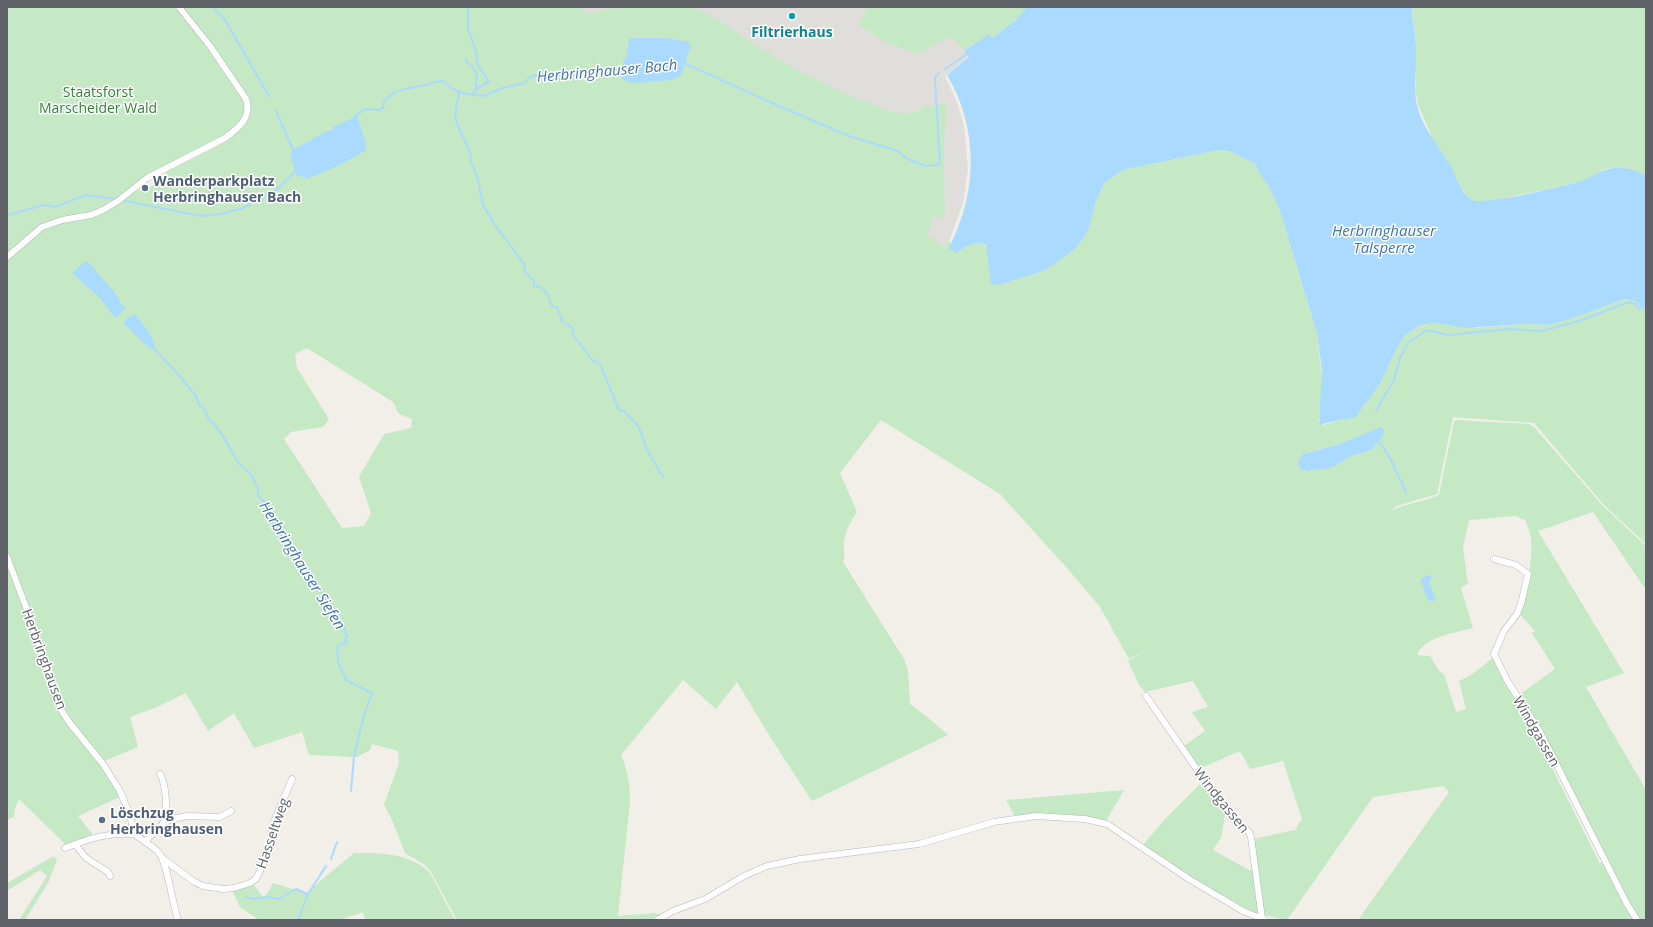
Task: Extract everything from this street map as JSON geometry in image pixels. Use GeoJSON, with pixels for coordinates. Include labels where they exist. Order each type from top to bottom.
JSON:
{"type":"FeatureCollection","features":[{"type":"Feature","properties":{"kind":"street"},"geometry":{"type":"LineString","coordinates":[[7,257],[42,227],[62,220],[91,215],[104,210],[146,178],[225,138],[237,130],[243,123],[249,106],[246,99],[210,46],[179,7]]}},
{"type":"Feature","properties":{"kind":"street","name":"Herbringhausen"},"geometry":{"type":"LineString","coordinates":[[7,557],[29,615],[58,702],[72,726],[103,764],[120,790],[130,815],[134,834]]}},
{"type":"Feature","properties":{"kind":"street","name":"Windgassen"},"geometry":{"type":"LineString","coordinates":[[1494,559],[1516,565],[1528,574],[1521,604],[1517,614],[1504,631],[1494,654],[1508,682],[1539,730],[1627,904],[1637,920]]}},
{"type":"Feature","properties":{"kind":"street","name":"Windgassen"},"geometry":{"type":"LineString","coordinates":[[1146,696],[1203,778],[1236,820],[1249,832],[1264,920]]}},
{"type":"Feature","properties":{"kind":"street"},"geometry":{"type":"LineString","coordinates":[[160,774],[165,789],[165,813],[163,823]]}},
{"type":"Feature","properties":{"kind":"street","name":"Hasseltweg"},"geometry":{"type":"LineString","coordinates":[[162,858],[193,881],[203,886],[223,889],[234,888],[250,883],[256,879],[269,852],[273,824],[292,779]]}},
{"type":"Feature","properties":{"kind":"street"},"geometry":{"type":"LineString","coordinates":[[146,841],[163,823],[172,819],[183,816],[220,817],[232,811]]}},
{"type":"Feature","properties":{"kind":"street"},"geometry":{"type":"LineString","coordinates":[[658,920],[673,911],[705,899],[744,876],[767,866],[800,859],[919,844],[994,822],[1036,816],[1085,819],[1107,824],[1189,879],[1243,910],[1264,920]]}},
{"type":"Feature","properties":{"kind":"street"},"geometry":{"type":"LineString","coordinates":[[65,848],[92,838],[110,834],[134,834],[146,841],[162,858],[178,920]]}},
{"type":"Feature","properties":{"kind":"street"},"geometry":{"type":"LineString","coordinates":[[75,844],[86,858],[108,872],[110,876]]}},
{"type":"Feature","properties":{"kind":"shaded area"},"geometry":{"type":"Polygon","coordinates":[[[585,7],[868,7],[858,24],[917,54],[951,36],[969,57],[945,76],[957,102],[964,126],[968,169],[963,203],[945,249],[927,235],[575,86],[585,7]]]}},
{"type":"Feature","properties":{"kind":"green space","name":"Staatsforst Marscheider Wald"},"geometry":{"type":"Polygon","coordinates":[[[7,7],[585,7],[584,13],[600,10],[641,7],[693,7],[720,21],[758,47],[799,71],[858,100],[888,111],[906,114],[920,110],[926,105],[931,107],[946,103],[944,156],[945,215],[944,218],[934,216],[927,235],[945,248],[948,241],[951,242],[957,253],[969,245],[983,243],[988,255],[990,279],[1002,284],[1044,271],[1074,250],[1083,239],[1089,228],[1096,201],[1104,183],[1123,170],[1218,150],[1229,151],[1256,164],[1257,169],[1266,181],[1280,211],[1317,333],[1322,378],[1318,422],[1324,425],[1343,419],[1355,418],[1380,384],[1405,335],[1420,325],[1434,323],[1476,328],[1521,324],[1547,325],[1579,316],[1625,299],[1635,301],[1646,312],[1646,544],[1604,505],[1534,423],[1453,417],[1437,494],[1397,506],[1390,512],[1399,507],[1439,495],[1454,422],[1456,420],[1529,424],[1534,427],[1603,506],[1646,546],[1646,590],[1593,512],[1538,531],[1624,673],[1586,687],[1646,790],[1646,920],[1358,920],[1449,792],[1443,786],[1373,797],[1287,920],[1254,913],[1173,867],[1142,846],[1167,817],[1201,783],[1225,814],[1221,838],[1213,850],[1249,870],[1256,869],[1253,839],[1295,830],[1302,819],[1283,761],[1250,769],[1240,751],[1199,769],[1184,746],[1205,731],[1192,712],[1208,707],[1193,681],[1145,692],[1139,685],[1128,661],[1148,648],[1129,659],[1100,607],[1000,494],[881,420],[840,473],[857,512],[846,534],[843,562],[904,659],[908,670],[910,704],[948,735],[812,801],[772,740],[737,682],[716,709],[683,680],[621,755],[628,778],[630,802],[618,916],[655,913],[661,915],[657,920],[457,920],[431,872],[425,865],[405,853],[392,820],[384,805],[399,763],[398,751],[372,744],[370,750],[357,757],[309,755],[302,732],[254,748],[234,713],[208,731],[186,693],[155,708],[130,717],[138,747],[100,763],[114,784],[120,797],[78,816],[94,836],[66,845],[19,799],[15,808],[14,817],[7,820],[7,7]],[[235,86],[244,101],[246,113],[239,124],[232,130],[215,142],[180,160],[131,191],[143,190],[168,178],[166,171],[218,146],[237,133],[246,123],[250,107],[245,91],[235,86]],[[307,348],[295,354],[297,368],[329,419],[323,427],[291,432],[284,439],[342,528],[364,526],[371,513],[359,477],[384,434],[411,428],[412,419],[399,414],[393,402],[307,348]],[[1366,434],[1340,444],[1306,453],[1337,465],[1349,457],[1371,450],[1366,434]],[[1515,516],[1469,520],[1463,548],[1468,584],[1461,588],[1473,628],[1433,639],[1421,649],[1417,655],[1430,656],[1439,671],[1444,674],[1456,712],[1466,709],[1459,681],[1471,675],[1493,658],[1527,720],[1532,717],[1519,695],[1555,669],[1532,633],[1535,631],[1518,612],[1527,586],[1531,555],[1531,538],[1525,520],[1515,516]],[[1542,734],[1536,737],[1552,766],[1600,864],[1606,858],[1542,734]]]}},
{"type":"Feature","properties":{"kind":"green space"},"geometry":{"type":"Polygon","coordinates":[[[868,7],[1027,7],[1016,20],[992,38],[983,38],[964,51],[951,36],[917,54],[881,40],[858,24],[868,7]]]}},
{"type":"Feature","properties":{"kind":"green space"},"geometry":{"type":"Polygon","coordinates":[[[1412,7],[1646,7],[1646,175],[1626,169],[1604,169],[1592,177],[1581,181],[1549,189],[1489,201],[1476,202],[1469,199],[1434,141],[1418,105],[1416,92],[1416,44],[1412,7]]]}},
{"type":"Feature","properties":{"kind":"green space"},"geometry":{"type":"Polygon","coordinates":[[[1124,790],[1106,821],[1016,818],[1006,800],[1124,790]]]}},
{"type":"Feature","properties":{"kind":"green space"},"geometry":{"type":"Polygon","coordinates":[[[354,853],[374,853],[395,856],[414,861],[422,866],[430,873],[455,920],[366,920],[362,912],[341,920],[259,920],[240,907],[232,890],[253,884],[263,897],[265,897],[273,883],[306,893],[354,853]]]}},
{"type":"Feature","properties":{"kind":"green space"},"geometry":{"type":"Polygon","coordinates":[[[54,856],[57,860],[48,883],[25,920],[19,920],[47,876],[40,870],[7,891],[7,883],[54,856]]]}},
{"type":"Feature","properties":{"kind":"water","name":"Herbringhauser Talsperre"},"geometry":{"type":"Polygon","coordinates":[[[1027,7],[1412,7],[1416,44],[1415,94],[1418,108],[1425,125],[1451,166],[1461,188],[1472,200],[1479,201],[1507,198],[1542,191],[1581,181],[1605,170],[1614,168],[1626,169],[1646,175],[1646,312],[1635,301],[1625,299],[1549,325],[1521,324],[1468,328],[1434,323],[1420,325],[1405,335],[1380,384],[1355,418],[1343,419],[1319,425],[1322,370],[1317,333],[1280,211],[1269,187],[1257,169],[1256,164],[1229,151],[1218,150],[1123,170],[1104,183],[1096,201],[1089,228],[1083,239],[1074,250],[1044,271],[1002,284],[991,285],[986,245],[983,243],[972,244],[957,253],[949,249],[961,219],[967,198],[971,156],[969,135],[964,114],[957,94],[947,75],[969,57],[964,51],[989,34],[992,38],[1016,20],[1027,7]]]}},
{"type":"Feature","properties":{"kind":"water"},"geometry":{"type":"Polygon","coordinates":[[[630,38],[667,38],[688,42],[691,46],[681,75],[673,80],[633,83],[624,80],[621,77],[623,75],[621,74],[621,69],[623,69],[623,62],[626,58],[630,38]]]}},
{"type":"Feature","properties":{"kind":"water"},"geometry":{"type":"Polygon","coordinates":[[[356,113],[366,144],[366,150],[344,163],[314,176],[306,179],[304,177],[297,176],[290,156],[293,150],[327,131],[332,130],[333,127],[353,118],[356,113]]]}},
{"type":"Feature","properties":{"kind":"water"},"geometry":{"type":"Polygon","coordinates":[[[86,261],[115,293],[122,305],[126,308],[116,317],[113,316],[100,298],[73,274],[73,272],[86,261]]]}},
{"type":"Feature","properties":{"kind":"water"},"geometry":{"type":"Polygon","coordinates":[[[135,314],[154,341],[155,350],[148,347],[124,324],[130,316],[135,314]]]}},
{"type":"Feature","properties":{"kind":"water"},"geometry":{"type":"Polygon","coordinates":[[[1381,427],[1384,430],[1383,435],[1371,450],[1349,457],[1337,465],[1329,468],[1308,471],[1300,469],[1298,462],[1303,454],[1340,444],[1381,427]]]}},
{"type":"Feature","properties":{"kind":"water"},"geometry":{"type":"Polygon","coordinates":[[[1428,575],[1432,576],[1429,584],[1436,598],[1433,602],[1427,599],[1421,581],[1421,579],[1428,575]]]}},
{"type":"Feature","properties":{"kind":"waterway"},"geometry":{"type":"LineString","coordinates":[[213,7],[225,20],[269,96]]}},
{"type":"Feature","properties":{"kind":"waterway"},"geometry":{"type":"LineString","coordinates":[[468,7],[468,29],[475,48],[478,65],[489,82],[476,89],[472,96]]}},
{"type":"Feature","properties":{"kind":"waterway","name":"Herbringhauser Bach"},"geometry":{"type":"LineString","coordinates":[[945,69],[967,54]]}},
{"type":"Feature","properties":{"kind":"waterway"},"geometry":{"type":"LineString","coordinates":[[466,58],[466,62],[475,70],[476,73],[476,89]]}},
{"type":"Feature","properties":{"kind":"waterway","name":"Herbringhauser Bach"},"geometry":{"type":"LineString","coordinates":[[684,63],[849,136],[898,151],[906,158],[928,166],[938,165],[940,162],[935,80],[935,77],[939,73]]}},
{"type":"Feature","properties":{"kind":"waterway","name":"Herbringhauser Bach"},"geometry":{"type":"LineString","coordinates":[[356,117],[364,109],[379,110],[383,108],[384,101],[396,91],[431,84],[433,82],[443,81],[451,88],[462,93],[484,96],[502,88],[524,83],[530,77],[540,74],[545,75],[577,72],[584,74],[606,70],[622,72]]}},
{"type":"Feature","properties":{"kind":"waterway"},"geometry":{"type":"LineString","coordinates":[[459,93],[455,114],[457,124],[470,152],[471,162],[477,176],[483,205],[495,225],[524,264],[525,273],[534,280],[534,286],[538,286],[544,290],[548,295],[552,306],[557,307],[562,321],[573,328],[573,335],[592,360],[600,364],[619,410],[624,411],[639,427],[647,450],[663,477]]}},
{"type":"Feature","properties":{"kind":"waterway"},"geometry":{"type":"LineString","coordinates":[[276,111],[294,152]]}},
{"type":"Feature","properties":{"kind":"waterway","name":"Herbringhauser Bach"},"geometry":{"type":"LineString","coordinates":[[121,200],[200,216],[221,214],[243,208],[275,191],[296,171]]}},
{"type":"Feature","properties":{"kind":"waterway","name":"Herbringhauser Bach"},"geometry":{"type":"LineString","coordinates":[[7,215],[45,205],[55,207],[86,195],[117,199]]}},
{"type":"Feature","properties":{"kind":"waterway"},"geometry":{"type":"LineString","coordinates":[[1376,410],[1394,380],[1400,358],[1408,343],[1427,330],[1448,335],[1508,329],[1542,331],[1579,321],[1629,302],[1635,304],[1639,309],[1642,307]]}},
{"type":"Feature","properties":{"kind":"waterway","name":"Herbringhauser Siefen"},"geometry":{"type":"LineString","coordinates":[[155,350],[196,396],[199,405],[205,410],[208,418],[221,433],[239,464],[252,476],[258,489],[258,496],[268,505],[267,508],[272,523],[281,536],[284,537],[299,566],[322,592],[344,626],[347,637],[345,639],[347,642],[337,647],[338,662],[346,680],[372,693],[364,715],[354,756],[351,791]]}},
{"type":"Feature","properties":{"kind":"waterway"},"geometry":{"type":"LineString","coordinates":[[1379,441],[1390,458],[1406,492]]}},
{"type":"Feature","properties":{"kind":"waterway","name":"Herbringhauser Siefen"},"geometry":{"type":"LineString","coordinates":[[331,859],[337,842]]}},
{"type":"Feature","properties":{"kind":"waterway","name":"Herbringhauser Siefen"},"geometry":{"type":"LineString","coordinates":[[298,920],[308,894],[326,866]]}},
{"type":"Feature","properties":{"kind":"waterway"},"geometry":{"type":"LineString","coordinates":[[246,897],[254,899],[267,897],[279,899],[296,889],[308,894]]}},
{"type":"Feature","properties":{"kind":"place","name":"Filtrierhaus"},"geometry":{"type":"Point","coordinates":[792,16]}},
{"type":"Feature","properties":{"kind":"place","name":"Wanderparkplatz Herbringhauser Bach"},"geometry":{"type":"Point","coordinates":[145,188]}},
{"type":"Feature","properties":{"kind":"place","name":"Löschzug Herbringhausen"},"geometry":{"type":"Point","coordinates":[102,820]}}]}
